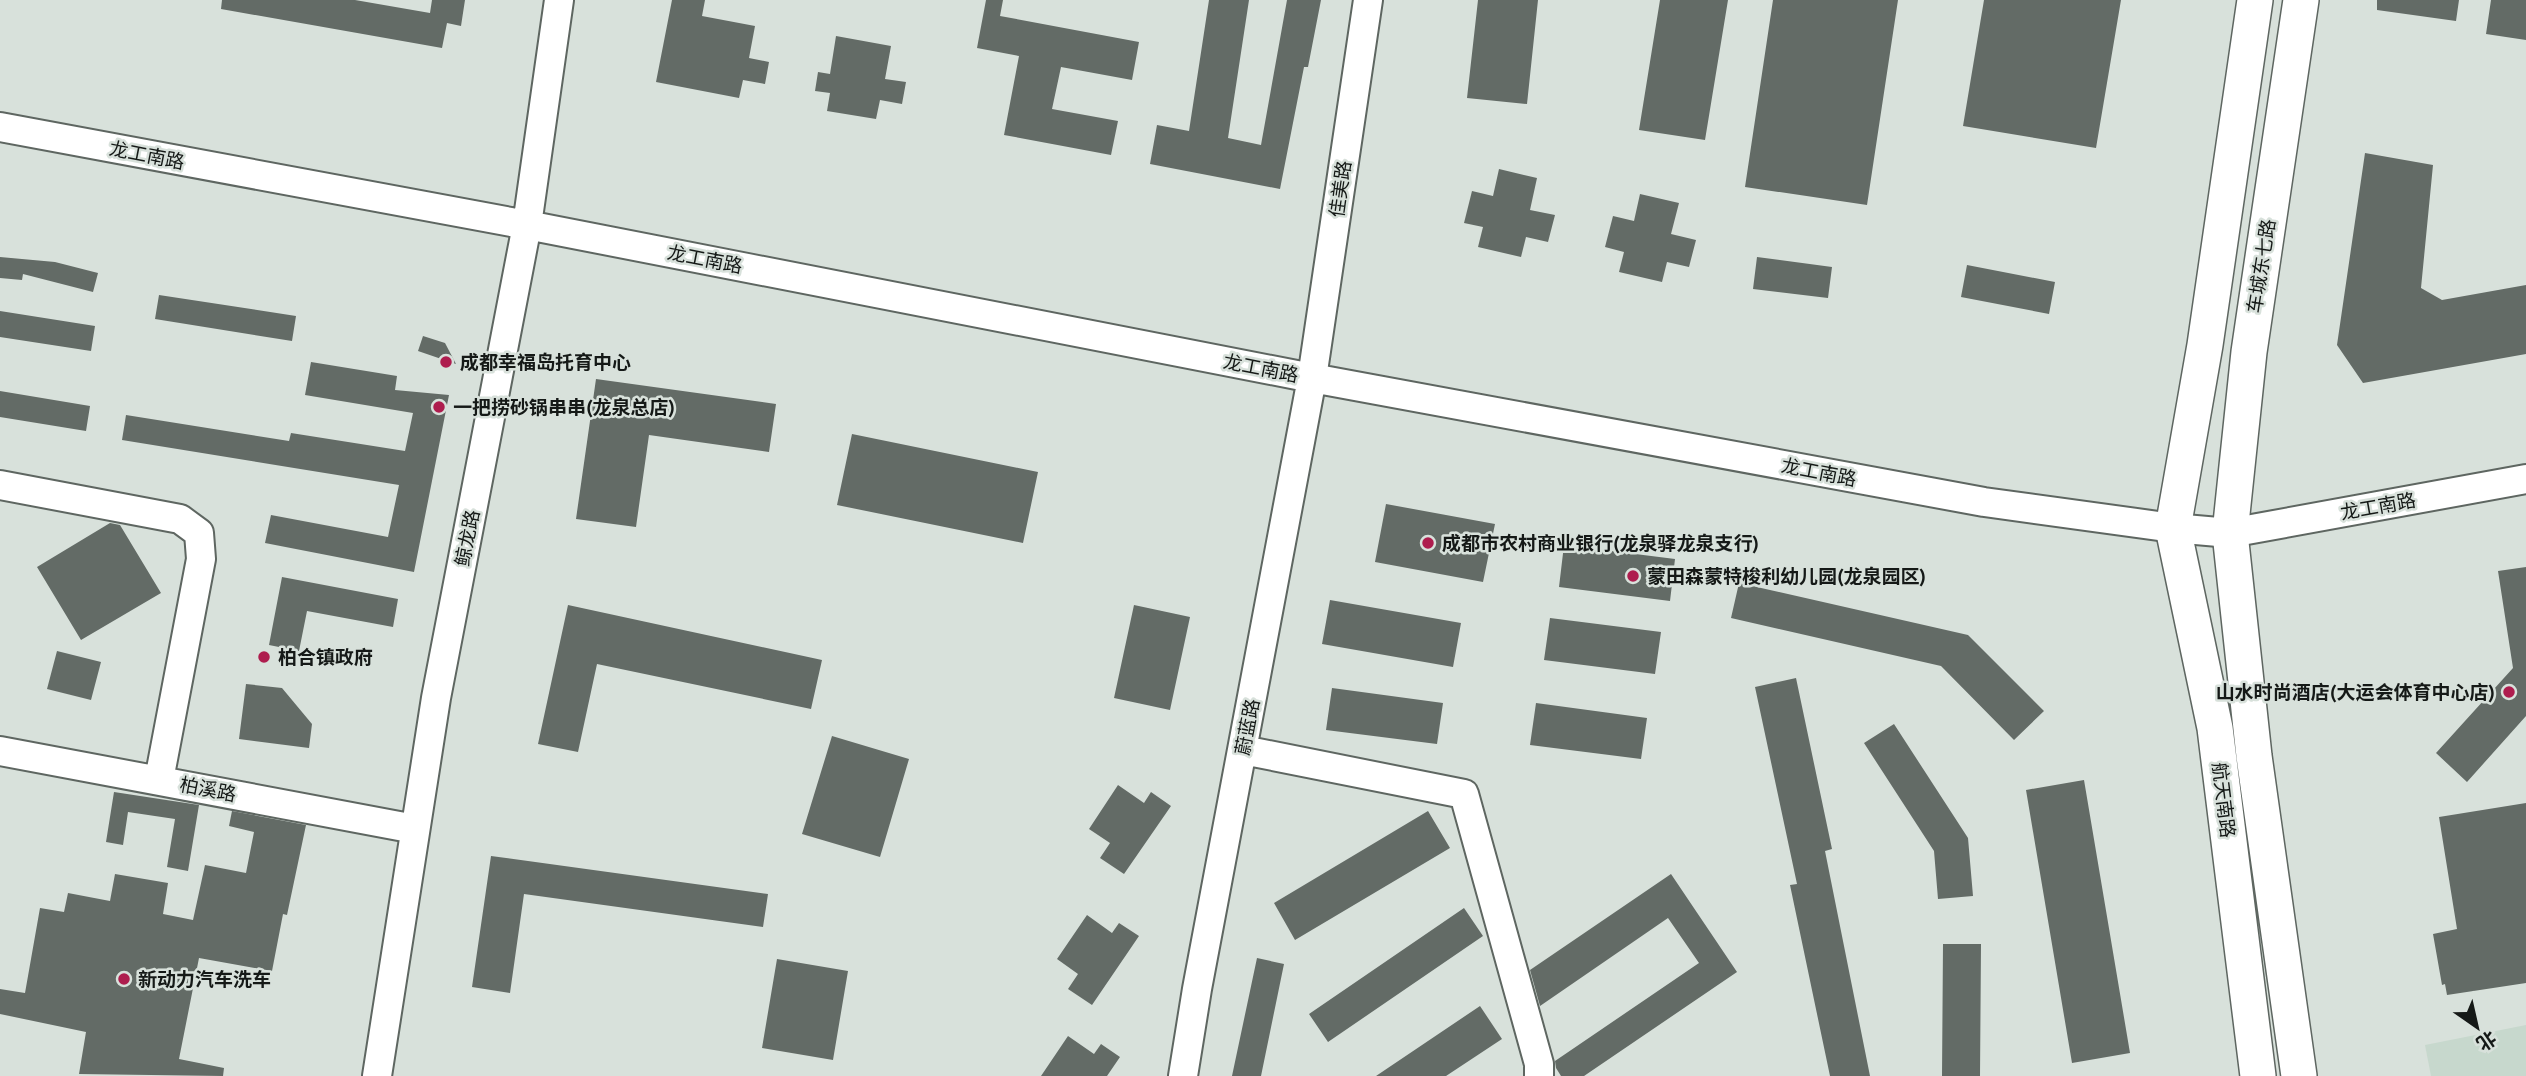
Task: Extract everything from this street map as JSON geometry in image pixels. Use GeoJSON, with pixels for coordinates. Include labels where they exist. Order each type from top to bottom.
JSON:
{"type":"FeatureCollection","features":[{"type":"Feature","properties":{"kind":"main road"},"geometry":{"type":"LineString","coordinates":[[2173,528],[2206,345],[2255,0]]}},
{"type":"Feature","properties":{"kind":"main road","name":"车城东七路"},"geometry":{"type":"LineString","coordinates":[[2230,533],[2249,352],[2301,0]]}},
{"type":"Feature","properties":{"kind":"main road","name":"航天南路"},"geometry":{"type":"LineString","coordinates":[[2173,528],[2215,728],[2259,1076]]}},
{"type":"Feature","properties":{"kind":"main road","name":"航天南路"},"geometry":{"type":"LineString","coordinates":[[2230,533],[2255,756],[2299,1076]]}},
{"type":"Feature","properties":{"kind":"street","name":"鲸龙路"},"geometry":{"type":"LineString","coordinates":[[377,1076],[436,698],[527,225],[559,0]]}},
{"type":"Feature","properties":{"kind":"street","name":"佳美路"},"geometry":{"type":"LineString","coordinates":[[1312,378],[1368,0]]}},
{"type":"Feature","properties":{"kind":"street","name":"龙工南路"},"geometry":{"type":"LineString","coordinates":[[0,127],[527,225],[1312,378],[1984,502],[2173,528],[2230,533],[2526,480]]}},
{"type":"Feature","properties":{"kind":"street","name":"蔚蓝路"},"geometry":{"type":"LineString","coordinates":[[1183,1076],[1312,378]]}},
{"type":"Feature","properties":{"kind":"street"},"geometry":{"type":"LineString","coordinates":[[0,485],[180,519],[199,533],[201,559],[159,780]]}},
{"type":"Feature","properties":{"kind":"street"},"geometry":{"type":"LineString","coordinates":[[1243,750],[1464,794],[1539,1064],[1539,1076]]}},
{"type":"Feature","properties":{"kind":"street","name":"柏溪路"},"geometry":{"type":"LineString","coordinates":[[0,751],[415,829]]}},
{"type":"Feature","properties":{"kind":"shaded area"},"geometry":{"type":"Polygon","coordinates":[[[2526,1025],[2526,1076],[2431,1076],[2425,1045],[2526,1025]]]}},
{"type":"Feature","properties":{"kind":"building"},"geometry":{"type":"Polygon","coordinates":[[[222,0],[355,0],[430,13],[432,0],[465,0],[461,26],[447,23],[442,48],[221,9],[222,0]]]}},
{"type":"Feature","properties":{"kind":"building"},"geometry":{"type":"Polygon","coordinates":[[[672,0],[705,0],[702,16],[755,26],[749,58],[769,62],[765,84],[743,80],[739,98],[656,82],[672,0]]]}},
{"type":"Feature","properties":{"kind":"building"},"geometry":{"type":"Polygon","coordinates":[[[986,0],[1003,0],[1000,16],[1139,42],[1132,80],[1061,67],[1052,109],[1118,121],[1111,155],[1004,135],[1019,56],[977,48],[986,0]]]}},
{"type":"Feature","properties":{"kind":"building"},"geometry":{"type":"Polygon","coordinates":[[[1209,0],[1249,0],[1228,138],[1261,145],[1287,0],[1321,0],[1308,67],[1304,67],[1280,189],[1150,164],[1157,125],[1189,131],[1209,0]]]}},
{"type":"Feature","properties":{"kind":"building"},"geometry":{"type":"Polygon","coordinates":[[[1478,0],[1538,0],[1527,104],[1467,98],[1478,0]]]}},
{"type":"Feature","properties":{"kind":"building"},"geometry":{"type":"Polygon","coordinates":[[[1660,0],[1728,0],[1705,140],[1639,130],[1660,0]]]}},
{"type":"Feature","properties":{"kind":"building"},"geometry":{"type":"Polygon","coordinates":[[[1773,0],[1898,0],[1867,205],[1745,187],[1773,0]]]}},
{"type":"Feature","properties":{"kind":"building"},"geometry":{"type":"Polygon","coordinates":[[[1984,0],[2121,0],[2096,148],[1963,126],[1984,0]]]}},
{"type":"Feature","properties":{"kind":"building"},"geometry":{"type":"Polygon","coordinates":[[[2377,0],[2459,0],[2456,21],[2377,10],[2377,0]]]}},
{"type":"Feature","properties":{"kind":"building"},"geometry":{"type":"Polygon","coordinates":[[[2491,0],[2526,0],[2526,40],[2486,34],[2491,0]]]}},
{"type":"Feature","properties":{"kind":"building"},"geometry":{"type":"Polygon","coordinates":[[[836,36],[891,46],[885,79],[906,82],[902,104],[880,100],[876,119],[827,111],[830,93],[815,91],[818,72],[830,74],[836,36]]]}},
{"type":"Feature","properties":{"kind":"building"},"geometry":{"type":"Polygon","coordinates":[[[2365,153],[2433,165],[2421,288],[2442,300],[2526,285],[2526,354],[2363,383],[2337,345],[2365,153]]]}},
{"type":"Feature","properties":{"kind":"building"},"geometry":{"type":"Polygon","coordinates":[[[1499,169],[1537,178],[1530,210],[1555,215],[1548,242],[1526,237],[1521,257],[1478,247],[1483,227],[1464,223],[1472,191],[1493,196],[1499,169]]]}},
{"type":"Feature","properties":{"kind":"building"},"geometry":{"type":"Polygon","coordinates":[[[1640,194],[1679,203],[1671,234],[1696,240],[1689,267],[1667,262],[1662,282],[1619,272],[1624,252],[1605,247],[1613,216],[1634,221],[1640,194]]]}},
{"type":"Feature","properties":{"kind":"building"},"geometry":{"type":"Polygon","coordinates":[[[0,257],[55,262],[98,273],[93,292],[23,274],[22,280],[0,278],[0,257]]]}},
{"type":"Feature","properties":{"kind":"building"},"geometry":{"type":"Polygon","coordinates":[[[1757,257],[1832,267],[1828,298],[1753,289],[1757,257]]]}},
{"type":"Feature","properties":{"kind":"building"},"geometry":{"type":"Polygon","coordinates":[[[1967,265],[2055,282],[2049,314],[1961,297],[1967,265]]]}},
{"type":"Feature","properties":{"kind":"building"},"geometry":{"type":"Polygon","coordinates":[[[159,295],[296,316],[292,341],[155,319],[159,295]]]}},
{"type":"Feature","properties":{"kind":"building"},"geometry":{"type":"Polygon","coordinates":[[[0,311],[95,326],[91,351],[0,337],[0,311]]]}},
{"type":"Feature","properties":{"kind":"building"},"geometry":{"type":"Polygon","coordinates":[[[423,336],[445,343],[456,364],[418,351],[423,336]]]}},
{"type":"Feature","properties":{"kind":"building"},"geometry":{"type":"Polygon","coordinates":[[[311,362],[397,376],[395,390],[449,395],[414,572],[265,543],[271,515],[388,537],[399,485],[122,440],[126,415],[289,441],[291,433],[405,451],[413,413],[305,395],[311,362]]]}},
{"type":"Feature","properties":{"kind":"building"},"geometry":{"type":"Polygon","coordinates":[[[596,379],[776,404],[769,452],[649,435],[636,527],[576,519],[596,379]]]}},
{"type":"Feature","properties":{"kind":"building"},"geometry":{"type":"Polygon","coordinates":[[[0,391],[90,406],[86,431],[0,417],[0,391]]]}},
{"type":"Feature","properties":{"kind":"building"},"geometry":{"type":"Polygon","coordinates":[[[852,434],[1038,472],[1023,543],[837,505],[852,434]]]}},
{"type":"Feature","properties":{"kind":"building"},"geometry":{"type":"Polygon","coordinates":[[[1386,504],[1495,524],[1483,582],[1375,562],[1386,504]]]}},
{"type":"Feature","properties":{"kind":"building"},"geometry":{"type":"Polygon","coordinates":[[[110,523],[120,525],[161,593],[81,640],[37,567],[110,523]]]}},
{"type":"Feature","properties":{"kind":"building"},"geometry":{"type":"Polygon","coordinates":[[[1564,545],[1675,559],[1670,601],[1559,587],[1564,545]]]}},
{"type":"Feature","properties":{"kind":"building","name":"山水时尚酒店(大运会体育中心店)"},"geometry":{"type":"Polygon","coordinates":[[[2526,567],[2526,716],[2467,782],[2436,753],[2513,668],[2498,571],[2526,567]]]}},
{"type":"Feature","properties":{"kind":"building"},"geometry":{"type":"Polygon","coordinates":[[[282,577],[398,599],[393,627],[307,611],[299,651],[269,645],[282,577]]]}},
{"type":"Feature","properties":{"kind":"building"},"geometry":{"type":"Polygon","coordinates":[[[1739,583],[1968,635],[2044,711],[2014,740],[1941,666],[1731,618],[1739,583]]]}},
{"type":"Feature","properties":{"kind":"building"},"geometry":{"type":"Polygon","coordinates":[[[1330,600],[1461,623],[1453,667],[1322,644],[1330,600]]]}},
{"type":"Feature","properties":{"kind":"building"},"geometry":{"type":"Polygon","coordinates":[[[568,605],[822,660],[811,709],[597,664],[578,752],[538,744],[568,605]]]}},
{"type":"Feature","properties":{"kind":"building"},"geometry":{"type":"Polygon","coordinates":[[[1134,605],[1190,617],[1170,710],[1114,698],[1134,605]]]}},
{"type":"Feature","properties":{"kind":"building"},"geometry":{"type":"Polygon","coordinates":[[[1550,618],[1661,632],[1655,674],[1544,660],[1550,618]]]}},
{"type":"Feature","properties":{"kind":"building"},"geometry":{"type":"Polygon","coordinates":[[[57,651],[101,662],[91,700],[47,689],[57,651]]]}},
{"type":"Feature","properties":{"kind":"building"},"geometry":{"type":"Polygon","coordinates":[[[1796,678],[1832,849],[1825,851],[1870,1076],[1830,1076],[1790,885],[1797,884],[1755,687],[1796,678]]]}},
{"type":"Feature","properties":{"kind":"building"},"geometry":{"type":"Polygon","coordinates":[[[246,684],[282,688],[312,724],[309,748],[239,739],[246,684]]]}},
{"type":"Feature","properties":{"kind":"building"},"geometry":{"type":"Polygon","coordinates":[[[1332,688],[1443,703],[1437,744],[1326,730],[1332,688]]]}},
{"type":"Feature","properties":{"kind":"building"},"geometry":{"type":"Polygon","coordinates":[[[1536,703],[1647,718],[1641,759],[1530,745],[1536,703]]]}},
{"type":"Feature","properties":{"kind":"building"},"geometry":{"type":"Polygon","coordinates":[[[1894,724],[1968,838],[1973,896],[1938,899],[1934,851],[1864,743],[1894,724]]]}},
{"type":"Feature","properties":{"kind":"building"},"geometry":{"type":"Polygon","coordinates":[[[832,736],[909,759],[880,857],[802,834],[832,736]]]}},
{"type":"Feature","properties":{"kind":"building"},"geometry":{"type":"Polygon","coordinates":[[[2084,780],[2130,1053],[2072,1063],[2026,790],[2084,780]]]}},
{"type":"Feature","properties":{"kind":"building"},"geometry":{"type":"Polygon","coordinates":[[[1118,785],[1144,803],[1151,792],[1171,806],[1124,874],[1100,858],[1110,843],[1089,829],[1118,785]]]}},
{"type":"Feature","properties":{"kind":"building"},"geometry":{"type":"Polygon","coordinates":[[[114,792],[199,805],[188,871],[167,867],[175,819],[128,812],[123,845],[106,842],[114,792]]]}},
{"type":"Feature","properties":{"kind":"building"},"geometry":{"type":"Polygon","coordinates":[[[2526,803],[2526,983],[2447,995],[2445,984],[2442,985],[2433,934],[2457,929],[2439,817],[2526,803]]]}},
{"type":"Feature","properties":{"kind":"building"},"geometry":{"type":"Polygon","coordinates":[[[232,811],[306,825],[287,915],[283,914],[272,971],[199,958],[179,1059],[224,1068],[223,1076],[79,1074],[86,1032],[0,1014],[0,989],[25,993],[40,908],[64,912],[68,893],[110,901],[115,874],[168,883],[163,914],[193,920],[205,865],[246,873],[254,832],[229,826],[232,811]]]}},
{"type":"Feature","properties":{"kind":"building"},"geometry":{"type":"Polygon","coordinates":[[[1428,811],[1450,848],[1295,940],[1274,903],[1428,811]]]}},
{"type":"Feature","properties":{"kind":"building"},"geometry":{"type":"Polygon","coordinates":[[[491,856],[768,894],[763,927],[524,894],[510,993],[472,987],[491,856]]]}},
{"type":"Feature","properties":{"kind":"building"},"geometry":{"type":"Polygon","coordinates":[[[1671,874],[1737,972],[1584,1076],[1561,1076],[1555,1061],[1699,963],[1668,918],[1540,1006],[1530,970],[1671,874]]]}},
{"type":"Feature","properties":{"kind":"building"},"geometry":{"type":"Polygon","coordinates":[[[1464,908],[1483,936],[1328,1042],[1309,1014],[1464,908]]]}},
{"type":"Feature","properties":{"kind":"building"},"geometry":{"type":"Polygon","coordinates":[[[1087,915],[1112,933],[1119,923],[1139,936],[1092,1005],[1068,989],[1078,974],[1057,959],[1087,915]]]}},
{"type":"Feature","properties":{"kind":"building"},"geometry":{"type":"Polygon","coordinates":[[[1943,944],[1981,944],[1980,1076],[1942,1076],[1943,944]]]}},
{"type":"Feature","properties":{"kind":"building"},"geometry":{"type":"Polygon","coordinates":[[[1257,958],[1284,964],[1261,1076],[1232,1076],[1257,958]]]}},
{"type":"Feature","properties":{"kind":"building"},"geometry":{"type":"Polygon","coordinates":[[[777,959],[848,971],[833,1060],[762,1048],[777,959]]]}},
{"type":"Feature","properties":{"kind":"building"},"geometry":{"type":"Polygon","coordinates":[[[1480,1006],[1502,1039],[1446,1076],[1376,1076],[1480,1006]]]}},
{"type":"Feature","properties":{"kind":"building"},"geometry":{"type":"Polygon","coordinates":[[[1068,1036],[1094,1054],[1101,1044],[1120,1057],[1107,1076],[1041,1076],[1068,1036]]]}},
{"type":"Feature","properties":{"kind":"place","name":"成都幸福岛托育中心"},"geometry":{"type":"Point","coordinates":[446,362]}},
{"type":"Feature","properties":{"kind":"place","name":"一把捞砂锅串串(龙泉总店)"},"geometry":{"type":"Point","coordinates":[439,407]}},
{"type":"Feature","properties":{"kind":"place","name":"成都市农村商业银行(龙泉驿龙泉支行)"},"geometry":{"type":"Point","coordinates":[1428,543]}},
{"type":"Feature","properties":{"kind":"place","name":"蒙田森蒙特梭利幼儿园(龙泉园区)"},"geometry":{"type":"Point","coordinates":[1633,576]}},
{"type":"Feature","properties":{"kind":"place","name":"柏合镇政府"},"geometry":{"type":"Point","coordinates":[264,657]}},
{"type":"Feature","properties":{"kind":"place","name":"山水时尚酒店(大运会体育中心店)"},"geometry":{"type":"Point","coordinates":[2509,692]}},
{"type":"Feature","properties":{"kind":"place","name":"新动力汽车洗车"},"geometry":{"type":"Point","coordinates":[124,979]}}]}
